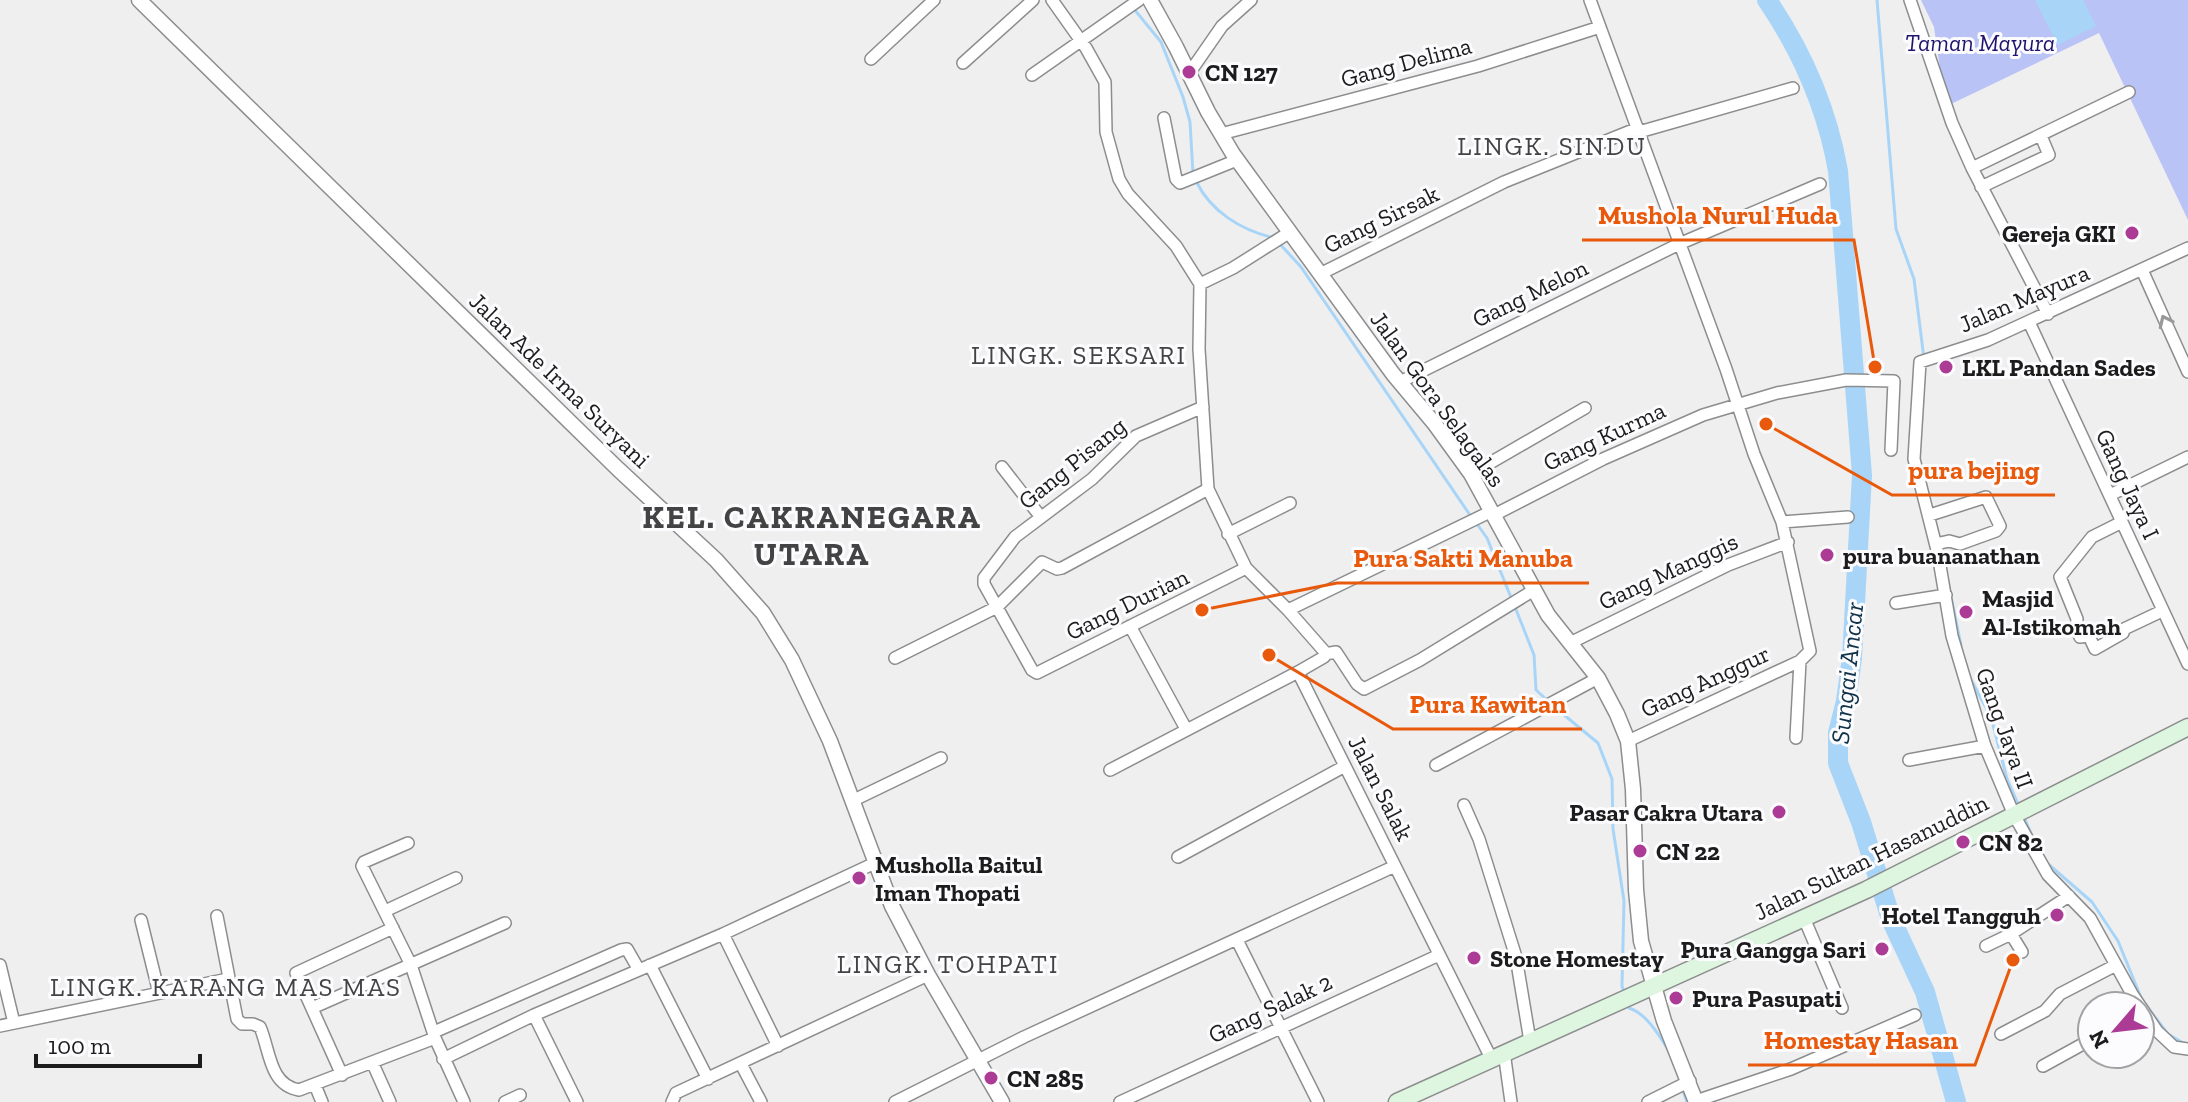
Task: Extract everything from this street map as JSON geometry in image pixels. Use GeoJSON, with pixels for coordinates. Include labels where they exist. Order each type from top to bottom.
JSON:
{"type":"FeatureCollection","features":[{"type":"Feature","properties":{"kind":"main road","name":"Jalan Sultan Hasanuddin"},"geometry":{"type":"LineString","coordinates":[[1397,1102],[1866,890],[2188,727]]}},
{"type":"Feature","properties":{"kind":"street","name":"Jalan Ade Irma Suryani"},"geometry":{"type":"LineString","coordinates":[[139,0],[748,594],[778,636],[812,700],[854,800],[892,906],[1002,1102]]}},
{"type":"Feature","properties":{"kind":"street"},"geometry":{"type":"LineString","coordinates":[[871,59],[934,0]]}},
{"type":"Feature","properties":{"kind":"street"},"geometry":{"type":"LineString","coordinates":[[963,63],[1033,0]]}},
{"type":"Feature","properties":{"kind":"street"},"geometry":{"type":"LineString","coordinates":[[1052,0],[1105,82],[1106,132],[1119,179],[1128,194],[1176,246],[1200,284],[1208,489],[1246,568],[1288,610],[1325,654]]}},
{"type":"Feature","properties":{"kind":"street"},"geometry":{"type":"LineString","coordinates":[[1188,75],[1222,26],[1251,0]]}},
{"type":"Feature","properties":{"kind":"street"},"geometry":{"type":"LineString","coordinates":[[1590,0],[1788,542],[1810,651],[1800,661],[1796,738]]}},
{"type":"Feature","properties":{"kind":"street"},"geometry":{"type":"LineString","coordinates":[[1910,0],[1952,123],[1981,187],[2048,314]]}},
{"type":"Feature","properties":{"kind":"street"},"geometry":{"type":"LineString","coordinates":[[1032,75],[1138,3]]}},
{"type":"Feature","properties":{"kind":"street","name":"Jalan Gora Selagalas"},"geometry":{"type":"LineString","coordinates":[[1138,3],[1176,47],[1221,134],[1285,235],[1320,274],[1471,474],[1528,594],[1598,678],[1628,741],[1641,941],[1652,987],[1685,1083],[1696,1102]]}},
{"type":"Feature","properties":{"kind":"street","name":"Gang Delima"},"geometry":{"type":"LineString","coordinates":[[1221,134],[1478,66],[1600,27]]}},
{"type":"Feature","properties":{"kind":"street","name":"Gang Sirsak"},"geometry":{"type":"LineString","coordinates":[[1320,274],[1504,182],[1638,130],[1793,88]]}},
{"type":"Feature","properties":{"kind":"street"},"geometry":{"type":"LineString","coordinates":[[1972,168],[2129,92]]}},
{"type":"Feature","properties":{"kind":"street"},"geometry":{"type":"LineString","coordinates":[[1164,118],[1176,179],[1180,183],[1237,160]]}},
{"type":"Feature","properties":{"kind":"street"},"geometry":{"type":"LineString","coordinates":[[1981,187],[2049,155],[2041,136]]}},
{"type":"Feature","properties":{"kind":"street","name":"Gang Melon"},"geometry":{"type":"LineString","coordinates":[[1400,382],[1679,244],[1820,184]]}},
{"type":"Feature","properties":{"kind":"street"},"geometry":{"type":"LineString","coordinates":[[1200,284],[1233,268],[1285,235]]}},
{"type":"Feature","properties":{"kind":"street","name":"Jalan Mayura"},"geometry":{"type":"LineString","coordinates":[[1923,363],[2048,314],[2188,248]]}},
{"type":"Feature","properties":{"kind":"street"},"geometry":{"type":"LineString","coordinates":[[2142,270],[2188,372]]}},
{"type":"Feature","properties":{"kind":"street","name":"Gang Jaya I"},"geometry":{"type":"LineString","coordinates":[[2029,322],[2188,664]]}},
{"type":"Feature","properties":{"kind":"street","name":"Gang Jaya II"},"geometry":{"type":"LineString","coordinates":[[1923,363],[1914,459],[1934,514],[1941,543],[1952,636],[1985,746],[2048,875],[2090,918],[2130,990]]}},
{"type":"Feature","properties":{"kind":"street","name":"Gang Kurma"},"geometry":{"type":"LineString","coordinates":[[1288,610],[1652,436],[1703,415],[1777,393],[1848,380],[1894,381],[1891,450]]}},
{"type":"Feature","properties":{"kind":"street","name":"Gang Pisang"},"geometry":{"type":"LineString","coordinates":[[997,607],[984,584],[986,576],[1015,537],[1092,479],[1136,436],[1203,407]]}},
{"type":"Feature","properties":{"kind":"street"},"geometry":{"type":"LineString","coordinates":[[1471,474],[1585,408]]}},
{"type":"Feature","properties":{"kind":"street"},"geometry":{"type":"LineString","coordinates":[[2110,495],[2188,457]]}},
{"type":"Feature","properties":{"kind":"street"},"geometry":{"type":"LineString","coordinates":[[1002,467],[1040,516]]}},
{"type":"Feature","properties":{"kind":"street"},"geometry":{"type":"LineString","coordinates":[[895,658],[997,607],[1042,562],[1062,568],[1208,489]]}},
{"type":"Feature","properties":{"kind":"street"},"geometry":{"type":"LineString","coordinates":[[1934,514],[1987,497],[2000,526],[1996,531],[1960,544],[1941,543]]}},
{"type":"Feature","properties":{"kind":"street"},"geometry":{"type":"LineString","coordinates":[[1228,534],[1290,503]]}},
{"type":"Feature","properties":{"kind":"street"},"geometry":{"type":"LineString","coordinates":[[1782,522],[1848,517]]}},
{"type":"Feature","properties":{"kind":"street"},"geometry":{"type":"LineString","coordinates":[[2122,522],[2092,537],[2060,577],[2077,619],[2076,628],[2080,637],[2089,636],[2095,649],[2123,633],[2124,629],[2162,611]]}},
{"type":"Feature","properties":{"kind":"street","name":"Gang Manggis"},"geometry":{"type":"LineString","coordinates":[[1570,643],[1728,565],[1788,542]]}},
{"type":"Feature","properties":{"kind":"street","name":"Gang Durian"},"geometry":{"type":"LineString","coordinates":[[997,607],[1035,673],[1246,568]]}},
{"type":"Feature","properties":{"kind":"street"},"geometry":{"type":"LineString","coordinates":[[1110,770],[1298,672],[1325,654],[1336,652],[1357,684],[1364,689],[1420,660],[1528,594]]}},
{"type":"Feature","properties":{"kind":"street"},"geometry":{"type":"LineString","coordinates":[[1896,603],[1946,595]]}},
{"type":"Feature","properties":{"kind":"street"},"geometry":{"type":"LineString","coordinates":[[1130,626],[1186,729]]}},
{"type":"Feature","properties":{"kind":"street","name":"Gang Anggur"},"geometry":{"type":"LineString","coordinates":[[1628,741],[1800,661]]}},
{"type":"Feature","properties":{"kind":"street","name":"Jalan Salak"},"geometry":{"type":"LineString","coordinates":[[1298,672],[1439,955],[1498,1055],[1511,1102]]}},
{"type":"Feature","properties":{"kind":"street"},"geometry":{"type":"LineString","coordinates":[[1436,765],[1598,678]]}},
{"type":"Feature","properties":{"kind":"street"},"geometry":{"type":"LineString","coordinates":[[1909,760],[1985,746]]}},
{"type":"Feature","properties":{"kind":"street"},"geometry":{"type":"LineString","coordinates":[[854,800],[941,758]]}},
{"type":"Feature","properties":{"kind":"street"},"geometry":{"type":"LineString","coordinates":[[1178,857],[1345,766]]}},
{"type":"Feature","properties":{"kind":"street"},"geometry":{"type":"LineString","coordinates":[[1464,805],[1479,839],[1516,957],[1530,1041]]}},
{"type":"Feature","properties":{"kind":"street"},"geometry":{"type":"LineString","coordinates":[[408,843],[363,864],[411,965],[443,1059],[464,1102]]}},
{"type":"Feature","properties":{"kind":"street"},"geometry":{"type":"LineString","coordinates":[[443,1059],[534,1015],[723,934],[877,862]]}},
{"type":"Feature","properties":{"kind":"street"},"geometry":{"type":"LineString","coordinates":[[895,1102],[1395,866]]}},
{"type":"Feature","properties":{"kind":"street"},"geometry":{"type":"LineString","coordinates":[[385,911],[456,878]]}},
{"type":"Feature","properties":{"kind":"street"},"geometry":{"type":"LineString","coordinates":[[1986,946],[2011,934],[2069,896]]}},
{"type":"Feature","properties":{"kind":"street"},"geometry":{"type":"LineString","coordinates":[[217,916],[237,1019],[242,1024],[253,1024],[261,1029],[280,1080],[287,1087],[299,1090],[373,1064],[627,949],[644,967],[708,1079]]}},
{"type":"Feature","properties":{"kind":"street"},"geometry":{"type":"LineString","coordinates":[[1804,918],[1842,1008]]}},
{"type":"Feature","properties":{"kind":"street"},"geometry":{"type":"LineString","coordinates":[[141,920],[159,993]]}},
{"type":"Feature","properties":{"kind":"street"},"geometry":{"type":"LineString","coordinates":[[312,1008],[505,923]]}},
{"type":"Feature","properties":{"kind":"street"},"geometry":{"type":"LineString","coordinates":[[342,1075],[296,975],[297,970],[393,928]]}},
{"type":"Feature","properties":{"kind":"street"},"geometry":{"type":"LineString","coordinates":[[723,934],[778,1046]]}},
{"type":"Feature","properties":{"kind":"street"},"geometry":{"type":"LineString","coordinates":[[2011,934],[2022,952]]}},
{"type":"Feature","properties":{"kind":"street"},"geometry":{"type":"LineString","coordinates":[[1237,940],[1318,1102]]}},
{"type":"Feature","properties":{"kind":"street","name":"Gang Salak 2"},"geometry":{"type":"LineString","coordinates":[[1120,1102],[1439,955]]}},
{"type":"Feature","properties":{"kind":"street"},"geometry":{"type":"LineString","coordinates":[[0,965],[14,1023]]}},
{"type":"Feature","properties":{"kind":"street"},"geometry":{"type":"LineString","coordinates":[[2001,1034],[2045,1011],[2060,994],[2116,965]]}},
{"type":"Feature","properties":{"kind":"street"},"geometry":{"type":"LineString","coordinates":[[672,1102],[676,1093],[928,975]]}},
{"type":"Feature","properties":{"kind":"street"},"geometry":{"type":"LineString","coordinates":[[0,1026],[228,979]]}},
{"type":"Feature","properties":{"kind":"street"},"geometry":{"type":"LineString","coordinates":[[534,1015],[577,1102]]}},
{"type":"Feature","properties":{"kind":"street"},"geometry":{"type":"LineString","coordinates":[[1696,1102],[1791,1069],[1915,1015]]}},
{"type":"Feature","properties":{"kind":"street","name":"Gang Jaya II"},"geometry":{"type":"LineString","coordinates":[[2156,1028],[2169,1043],[2184,1049]]}},
{"type":"Feature","properties":{"kind":"street"},"geometry":{"type":"LineString","coordinates":[[2043,1066],[2076,1048]]}},
{"type":"Feature","properties":{"kind":"street"},"geometry":{"type":"LineString","coordinates":[[373,1064],[390,1102]]}},
{"type":"Feature","properties":{"kind":"street"},"geometry":{"type":"LineString","coordinates":[[741,1064],[761,1102]]}},
{"type":"Feature","properties":{"kind":"street"},"geometry":{"type":"LineString","coordinates":[[1648,1102],[1685,1083]]}},
{"type":"Feature","properties":{"kind":"street"},"geometry":{"type":"LineString","coordinates":[[315,1085],[322,1102]]}},
{"type":"Feature","properties":{"kind":"street"},"geometry":{"type":"LineString","coordinates":[[505,1102],[520,1095]]}},
{"type":"Feature","properties":{"kind":"green space","name":"Taman Mayura"},"geometry":{"type":"Polygon","coordinates":[[[1921,0],[2188,0],[2188,220],[2099,33],[1949,105],[1942,83],[1934,27],[1921,0]]]}},
{"type":"Feature","properties":{"kind":"shaded area"},"geometry":{"type":"Polygon","coordinates":[[[2035,0],[2083,0],[2096,26],[2058,45],[2035,0]]]}},
{"type":"Feature","properties":{"kind":"waterway","name":"Sungai Ancar"},"geometry":{"type":"LineString","coordinates":[[1767,0],[1792,40],[1812,82],[1838,171],[1862,475],[1852,658],[1838,733],[1838,763],[1861,822],[1891,919],[1925,992],[1956,1102]]}},
{"type":"Feature","properties":{"kind":"waterway"},"geometry":{"type":"LineString","coordinates":[[1877,0],[1896,229],[1914,279],[1924,359]]}},
{"type":"Feature","properties":{"kind":"waterway"},"geometry":{"type":"LineString","coordinates":[[1134,9],[1161,42],[1183,97],[1190,122],[1193,174]]}},
{"type":"Feature","properties":{"kind":"waterway"},"geometry":{"type":"LineString","coordinates":[[1196,181],[1210,202],[1228,218],[1274,238]]}},
{"type":"Feature","properties":{"kind":"waterway"},"geometry":{"type":"LineString","coordinates":[[1279,243],[1301,267],[1472,518]]}},
{"type":"Feature","properties":{"kind":"waterway"},"geometry":{"type":"LineString","coordinates":[[1477,524],[1487,538],[1512,600]]}},
{"type":"Feature","properties":{"kind":"waterway"},"geometry":{"type":"LineString","coordinates":[[1948,582],[1961,645]]}},
{"type":"Feature","properties":{"kind":"waterway"},"geometry":{"type":"LineString","coordinates":[[1515,607],[1534,655],[1536,690],[1547,700]]}},
{"type":"Feature","properties":{"kind":"waterway"},"geometry":{"type":"LineString","coordinates":[[1969,676],[1991,717],[2007,779],[2019,806]]}},
{"type":"Feature","properties":{"kind":"waterway"},"geometry":{"type":"LineString","coordinates":[[1552,705],[1598,743],[1612,779],[1613,829],[1624,901],[1624,992]]}},
{"type":"Feature","properties":{"kind":"waterway"},"geometry":{"type":"LineString","coordinates":[[2024,817],[2032,836]]}},
{"type":"Feature","properties":{"kind":"waterway"},"geometry":{"type":"LineString","coordinates":[[2047,863],[2092,902],[2118,941],[2142,1000],[2168,1034],[2185,1044]]}},
{"type":"Feature","properties":{"kind":"waterway"},"geometry":{"type":"LineString","coordinates":[[1628,1003],[1629,1008],[1652,1026],[1669,1051]]}},
{"type":"Feature","properties":{"kind":"waterway"},"geometry":{"type":"LineString","coordinates":[[1682,1088],[1687,1102]]}},
{"type":"Feature","properties":{"kind":"place","name":"CN 127"},"geometry":{"type":"Point","coordinates":[1189,72]}},
{"type":"Feature","properties":{"kind":"place","name":"Gereja GKI"},"geometry":{"type":"Point","coordinates":[2132,233]}},
{"type":"Feature","properties":{"kind":"place","name":"Mushola Nurul Huda"},"geometry":{"type":"Point","coordinates":[1875,367]}},
{"type":"Feature","properties":{"kind":"place","name":"LKL Pandan Sades"},"geometry":{"type":"Point","coordinates":[1946,367]}},
{"type":"Feature","properties":{"kind":"place","name":"pura bejing"},"geometry":{"type":"Point","coordinates":[1766,424]}},
{"type":"Feature","properties":{"kind":"place","name":"pura buananathan"},"geometry":{"type":"Point","coordinates":[1827,555]}},
{"type":"Feature","properties":{"kind":"place","name":"Pura Sakti Manuba"},"geometry":{"type":"Point","coordinates":[1202,610]}},
{"type":"Feature","properties":{"kind":"place","name":"Masjid Al-Istikomah"},"geometry":{"type":"Point","coordinates":[1966,612]}},
{"type":"Feature","properties":{"kind":"place","name":"Pura Kawitan"},"geometry":{"type":"Point","coordinates":[1269,655]}},
{"type":"Feature","properties":{"kind":"place","name":"Pasar Cakra Utara"},"geometry":{"type":"Point","coordinates":[1779,812]}},
{"type":"Feature","properties":{"kind":"place","name":"CN 82"},"geometry":{"type":"Point","coordinates":[1963,842]}},
{"type":"Feature","properties":{"kind":"place","name":"CN 22"},"geometry":{"type":"Point","coordinates":[1640,851]}},
{"type":"Feature","properties":{"kind":"place","name":"Musholla Baitul Iman Thopati"},"geometry":{"type":"Point","coordinates":[859,878]}},
{"type":"Feature","properties":{"kind":"place","name":"Hotel Tangguh"},"geometry":{"type":"Point","coordinates":[2057,915]}},
{"type":"Feature","properties":{"kind":"place","name":"Pura Gangga Sari"},"geometry":{"type":"Point","coordinates":[1882,949]}},
{"type":"Feature","properties":{"kind":"place","name":"Stone Homestay"},"geometry":{"type":"Point","coordinates":[1474,958]}},
{"type":"Feature","properties":{"kind":"place","name":"Homestay Hasan"},"geometry":{"type":"Point","coordinates":[2013,960]}},
{"type":"Feature","properties":{"kind":"place","name":"Pura Pasupati"},"geometry":{"type":"Point","coordinates":[1676,998]}},
{"type":"Feature","properties":{"kind":"place","name":"CN 285"},"geometry":{"type":"Point","coordinates":[991,1078]}},
{"type":"Feature","properties":{"kind":"district","name":"LINGK. SINDU"},"geometry":{"type":"Point","coordinates":[1552,146]}},
{"type":"Feature","properties":{"kind":"district","name":"LINGK. SEKSARI"},"geometry":{"type":"Point","coordinates":[1079,355]}},
{"type":"Feature","properties":{"kind":"district","name":"KEL. CAKRANEGARA UTARA"},"geometry":{"type":"Point","coordinates":[812,536]}},
{"type":"Feature","properties":{"kind":"district","name":"LINGK. TOHPATI"},"geometry":{"type":"Point","coordinates":[948,964]}},
{"type":"Feature","properties":{"kind":"district","name":"LINGK. KARANG MAS MAS"},"geometry":{"type":"Point","coordinates":[226,987]}}]}
